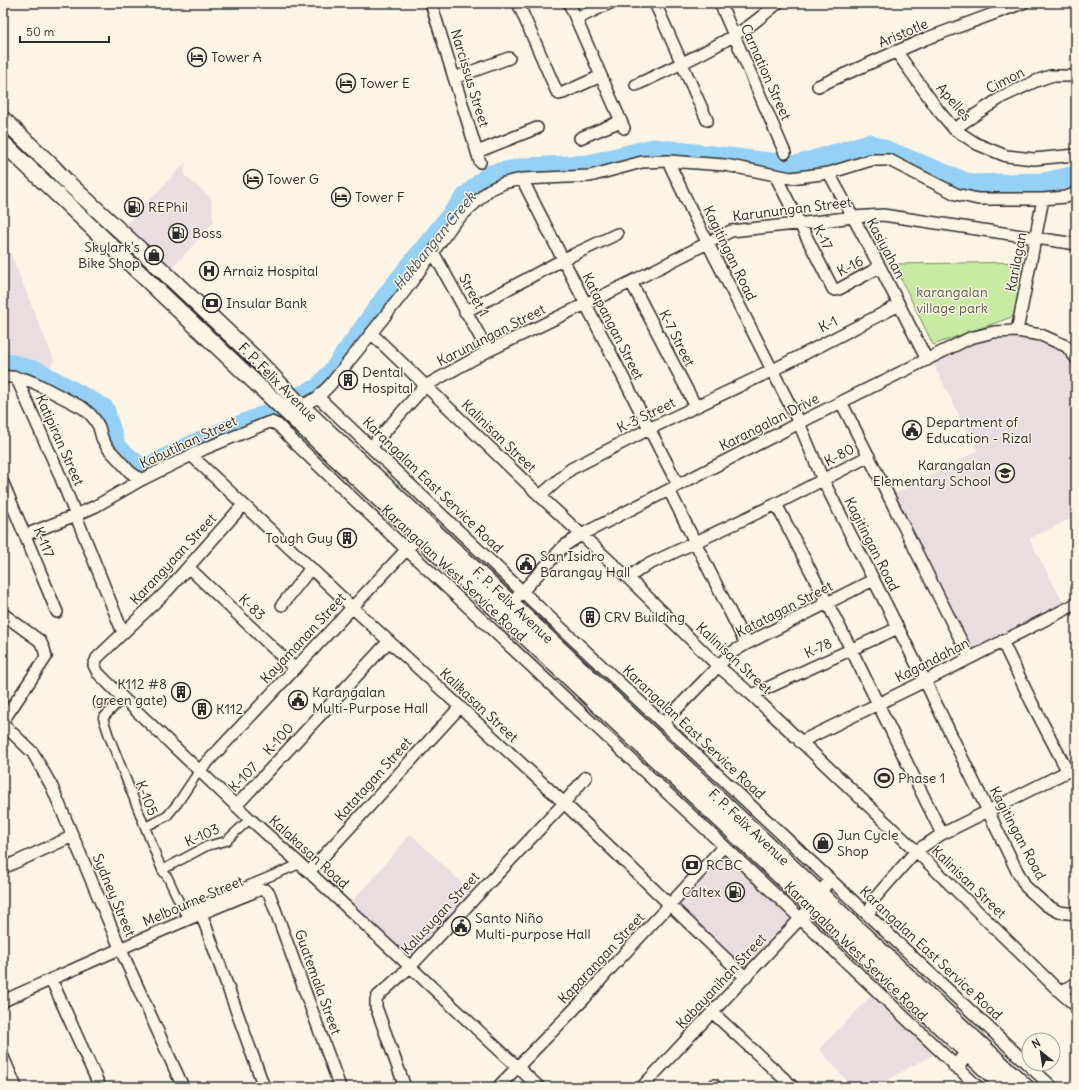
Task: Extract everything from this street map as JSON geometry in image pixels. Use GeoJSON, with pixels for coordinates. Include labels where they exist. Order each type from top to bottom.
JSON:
{"type":"FeatureCollection","features":[{"type":"Feature","properties":{"kind":"main road","name":"F. P. Felix Avenue"},"geometry":{"type":"LineString","coordinates":[[3,119],[67,182],[271,374],[294,410]]}},
{"type":"Feature","properties":{"kind":"main road","name":"F. P. Felix Avenue"},"geometry":{"type":"LineString","coordinates":[[3,143],[259,387],[294,410],[816,900],[1026,1087]]}},
{"type":"Feature","properties":{"kind":"main road"},"geometry":{"type":"LineString","coordinates":[[189,320],[201,307]]}},
{"type":"Feature","properties":{"kind":"main road"},"geometry":{"type":"LineString","coordinates":[[246,374],[258,362]]}},
{"type":"Feature","properties":{"kind":"main road","name":"F. P. Felix Avenue"},"geometry":{"type":"LineString","coordinates":[[816,900],[1004,1087]]}},
{"type":"Feature","properties":{"kind":"main road"},"geometry":{"type":"LineString","coordinates":[[956,1066],[969,1053]]}},
{"type":"Feature","properties":{"kind":"street"},"geometry":{"type":"LineString","coordinates":[[518,3],[559,94],[602,76]]}},
{"type":"Feature","properties":{"kind":"street"},"geometry":{"type":"LineString","coordinates":[[569,3],[623,124],[580,138]]}},
{"type":"Feature","properties":{"kind":"street"},"geometry":{"type":"LineString","coordinates":[[576,19],[610,3]]}},
{"type":"Feature","properties":{"kind":"street"},"geometry":{"type":"LineString","coordinates":[[656,3],[707,120]]}},
{"type":"Feature","properties":{"kind":"street","name":"Carnation Street"},"geometry":{"type":"LineString","coordinates":[[720,3],[785,153]]}},
{"type":"Feature","properties":{"kind":"street"},"geometry":{"type":"LineString","coordinates":[[636,86],[682,64],[734,36],[751,25],[778,3]]}},
{"type":"Feature","properties":{"kind":"street","name":"Aristotle"},"geometry":{"type":"LineString","coordinates":[[818,86],[925,39],[1024,3]]}},
{"type":"Feature","properties":{"kind":"street","name":"Narcissus Street"},"geometry":{"type":"LineString","coordinates":[[433,4],[478,157],[537,128]]}},
{"type":"Feature","properties":{"kind":"street","name":"Apelles"},"geometry":{"type":"LineString","coordinates":[[896,51],[938,110],[954,128],[977,144],[1006,156],[1034,159],[1076,156]]}},
{"type":"Feature","properties":{"kind":"street"},"geometry":{"type":"LineString","coordinates":[[454,78],[509,58]]}},
{"type":"Feature","properties":{"kind":"street","name":"Cimon"},"geometry":{"type":"LineString","coordinates":[[954,128],[1002,97],[1036,81],[1050,76],[1076,76]]}},
{"type":"Feature","properties":{"kind":"street"},"geometry":{"type":"LineString","coordinates":[[278,425],[294,410],[318,397],[330,385],[405,291],[454,224],[489,190],[504,183],[522,179],[590,176],[642,162],[668,160],[725,165],[791,178],[829,173],[870,160],[889,160],[956,194],[978,199],[1044,199],[1066,197],[1076,193]]}},
{"type":"Feature","properties":{"kind":"street","name":"Kagitingan Road"},"geometry":{"type":"LineString","coordinates":[[668,160],[707,242],[798,423],[823,480],[925,681],[1026,887],[1046,905],[1059,912],[1076,914]]}},
{"type":"Feature","properties":{"kind":"street","name":"Kasiyahan"},"geometry":{"type":"LineString","coordinates":[[829,173],[880,267],[927,360]]}},
{"type":"Feature","properties":{"kind":"street","name":"K-17"},"geometry":{"type":"LineString","coordinates":[[775,175],[832,287],[835,290]]}},
{"type":"Feature","properties":{"kind":"street","name":"Katapangan Street"},"geometry":{"type":"LineString","coordinates":[[522,179],[649,429],[696,542],[746,644]]}},
{"type":"Feature","properties":{"kind":"street","name":"Karilagan"},"geometry":{"type":"LineString","coordinates":[[1017,331],[1044,199]]}},
{"type":"Feature","properties":{"kind":"street","name":"Karunungan Street"},"geometry":{"type":"LineString","coordinates":[[371,447],[425,386],[488,351],[586,305],[731,231],[883,215],[1076,244]]}},
{"type":"Feature","properties":{"kind":"street"},"geometry":{"type":"LineString","coordinates":[[465,312],[562,260],[617,234]]}},
{"type":"Feature","properties":{"kind":"street","name":"Street 1"},"geometry":{"type":"LineString","coordinates":[[433,252],[488,351]]}},
{"type":"Feature","properties":{"kind":"street","name":"K-16"},"geometry":{"type":"LineString","coordinates":[[835,290],[880,267]]}},
{"type":"Feature","properties":{"kind":"street","name":"K-7 Street"},"geometry":{"type":"LineString","coordinates":[[631,282],[696,407]]}},
{"type":"Feature","properties":{"kind":"street","name":"K-1"},"geometry":{"type":"LineString","coordinates":[[771,370],[899,305]]}},
{"type":"Feature","properties":{"kind":"street","name":"Karangalan Drive"},"geometry":{"type":"LineString","coordinates":[[506,608],[564,546],[581,535],[798,423],[970,338],[994,332],[1017,331],[1041,335],[1066,346],[1076,358]]}},
{"type":"Feature","properties":{"kind":"street","name":"Kalinisan Street"},"geometry":{"type":"LineString","coordinates":[[371,332],[540,496],[628,578],[718,666],[752,695],[916,851],[1076,1006]]}},
{"type":"Feature","properties":{"kind":"street","name":"K-3 Street"},"geometry":{"type":"LineString","coordinates":[[540,496],[571,469],[649,429],[771,370]]}},
{"type":"Feature","properties":{"kind":"street","name":"Kabutihan Street"},"geometry":{"type":"LineString","coordinates":[[3,376],[25,379],[83,408],[90,414],[99,427],[102,438],[107,447],[130,472],[141,480],[204,449],[267,423],[270,422],[278,425]]}},
{"type":"Feature","properties":{"kind":"street","name":"Katipiran Street"},"geometry":{"type":"LineString","coordinates":[[16,377],[58,471],[123,633]]}},
{"type":"Feature","properties":{"kind":"street","name":"Karangalan East Service Road"},"geometry":{"type":"LineString","coordinates":[[318,397],[545,613],[1052,1087]]}},
{"type":"Feature","properties":{"kind":"street"},"geometry":{"type":"LineString","coordinates":[[841,402],[970,658]]}},
{"type":"Feature","properties":{"kind":"street","name":"Karangalan West Service Road"},"geometry":{"type":"LineString","coordinates":[[278,425],[407,550],[724,846],[978,1087]]}},
{"type":"Feature","properties":{"kind":"street","name":"Kalikasan Street"},"geometry":{"type":"LineString","coordinates":[[192,456],[353,608],[564,803],[745,977]]}},
{"type":"Feature","properties":{"kind":"street","name":"K-80"},"geometry":{"type":"LineString","coordinates":[[628,578],[643,568],[776,504],[869,456]]}},
{"type":"Feature","properties":{"kind":"street"},"geometry":{"type":"LineString","coordinates":[[25,535],[76,515],[141,480]]}},
{"type":"Feature","properties":{"kind":"street","name":"K-117"},"geometry":{"type":"LineString","coordinates":[[3,483],[56,612]]}},
{"type":"Feature","properties":{"kind":"street"},"geometry":{"type":"LineString","coordinates":[[776,504],[828,603],[942,834]]}},
{"type":"Feature","properties":{"kind":"street","name":"Karangyaan Street"},"geometry":{"type":"LineString","coordinates":[[123,633],[167,591],[243,505]]}},
{"type":"Feature","properties":{"kind":"street","name":"Kayamanan Street"},"geometry":{"type":"LineString","coordinates":[[199,771],[424,531]]}},
{"type":"Feature","properties":{"kind":"street","name":"K-83"},"geometry":{"type":"LineString","coordinates":[[188,567],[296,669]]}},
{"type":"Feature","properties":{"kind":"street"},"geometry":{"type":"LineString","coordinates":[[282,605],[311,568]]}},
{"type":"Feature","properties":{"kind":"street","name":"Katatagan Street"},"geometry":{"type":"LineString","coordinates":[[663,723],[731,653],[873,580]]}},
{"type":"Feature","properties":{"kind":"street","name":"Kagandahan"},"geometry":{"type":"LineString","coordinates":[[800,742],[925,681],[1076,604]]}},
{"type":"Feature","properties":{"kind":"street"},"geometry":{"type":"LineString","coordinates":[[3,614],[40,641],[46,657],[3,721]]}},
{"type":"Feature","properties":{"kind":"street","name":"K-78"},"geometry":{"type":"LineString","coordinates":[[752,695],[898,628]]}},
{"type":"Feature","properties":{"kind":"street","name":"Kalakasan Road"},"geometry":{"type":"LineString","coordinates":[[123,633],[98,658],[94,665],[98,673],[236,806],[540,1087]]}},
{"type":"Feature","properties":{"kind":"street","name":"K-100"},"geometry":{"type":"LineString","coordinates":[[271,768],[389,641]]}},
{"type":"Feature","properties":{"kind":"street"},"geometry":{"type":"LineString","coordinates":[[869,915],[874,899],[916,851],[942,834],[1072,770],[1032,703],[1002,641]]}},
{"type":"Feature","properties":{"kind":"street","name":"K-105"},"geometry":{"type":"LineString","coordinates":[[123,698],[103,718],[162,870],[168,878],[184,912],[300,864]]}},
{"type":"Feature","properties":{"kind":"street","name":"Katatagan Street"},"geometry":{"type":"LineString","coordinates":[[309,872],[460,707]]}},
{"type":"Feature","properties":{"kind":"street","name":"Sydney Street"},"geometry":{"type":"LineString","coordinates":[[3,724],[33,753],[52,786],[120,948],[183,1087]]}},
{"type":"Feature","properties":{"kind":"street","name":"K-107"},"geometry":{"type":"LineString","coordinates":[[236,806],[271,768]]}},
{"type":"Feature","properties":{"kind":"street"},"geometry":{"type":"LineString","coordinates":[[145,827],[167,816],[199,771]]}},
{"type":"Feature","properties":{"kind":"street","name":"Kalusugan Street"},"geometry":{"type":"LineString","coordinates":[[405,1087],[376,1007],[375,1003],[378,996],[410,967],[564,803],[586,777]]}},
{"type":"Feature","properties":{"kind":"street","name":"K-103"},"geometry":{"type":"LineString","coordinates":[[162,870],[207,846],[226,841],[250,819]]}},
{"type":"Feature","properties":{"kind":"street"},"geometry":{"type":"LineString","coordinates":[[3,868],[73,836]]}},
{"type":"Feature","properties":{"kind":"street","name":"Kaparangan Street"},"geometry":{"type":"LineString","coordinates":[[498,1087],[585,998],[724,846]]}},
{"type":"Feature","properties":{"kind":"street","name":"Kabayanihan Street"},"geometry":{"type":"LineString","coordinates":[[643,1086],[800,919],[816,900],[830,879]]}},
{"type":"Feature","properties":{"kind":"street","name":"Melbourne Street"},"geometry":{"type":"LineString","coordinates":[[3,1001],[202,913],[259,890],[265,890]]}},
{"type":"Feature","properties":{"kind":"street","name":"Guatemala Street"},"geometry":{"type":"LineString","coordinates":[[265,890],[269,893],[340,1087]]}},
{"type":"Feature","properties":{"kind":"street"},"geometry":{"type":"LineString","coordinates":[[202,913],[264,1087]]}},
{"type":"Feature","properties":{"kind":"street"},"geometry":{"type":"LineString","coordinates":[[51,980],[100,1087]]}},
{"type":"Feature","properties":{"kind":"street"},"geometry":{"type":"LineString","coordinates":[[1060,992],[1076,983]]}},
{"type":"Feature","properties":{"kind":"street"},"geometry":{"type":"LineString","coordinates":[[712,1012],[794,1087]]}},
{"type":"Feature","properties":{"kind":"street"},"geometry":{"type":"LineString","coordinates":[[3,1057],[16,1087]]}},
{"type":"Feature","properties":{"kind":"shaded area"},"geometry":{"type":"Polygon","coordinates":[[[186,162],[184,175],[211,198],[214,222],[170,271],[123,228],[186,162]]]}},
{"type":"Feature","properties":{"kind":"shaded area"},"geometry":{"type":"Polygon","coordinates":[[[3,235],[54,360],[46,376],[45,369],[3,355],[3,235]]]}},
{"type":"Feature","properties":{"kind":"shaded area","name":"Karangalan Elementary School"},"geometry":{"type":"Polygon","coordinates":[[[1020,338],[1055,347],[1076,366],[1076,516],[1029,539],[1064,604],[970,652],[891,496],[977,451],[933,363],[964,348],[986,340],[1020,338]]]}},
{"type":"Feature","properties":{"kind":"shaded area"},"geometry":{"type":"Polygon","coordinates":[[[411,834],[474,895],[410,962],[350,904],[411,834]]]}},
{"type":"Feature","properties":{"kind":"shaded area"},"geometry":{"type":"Polygon","coordinates":[[[726,853],[793,916],[744,969],[677,905],[726,853]]]}},
{"type":"Feature","properties":{"kind":"shaded area"},"geometry":{"type":"Polygon","coordinates":[[[873,994],[934,1054],[875,1087],[852,1087],[819,1049],[873,994]]]}},
{"type":"Feature","properties":{"kind":"green space","name":"karangalan village park"},"geometry":{"type":"Polygon","coordinates":[[[1031,262],[1015,314],[1012,317],[933,345],[894,264],[1031,262]]]}},
{"type":"Feature","properties":{"kind":"waterway","name":"Hakbangan Creek"},"geometry":{"type":"LineString","coordinates":[[3,362],[37,372],[104,409],[116,448],[143,470],[199,442],[264,416],[294,399],[318,389],[334,370],[389,293],[467,196],[490,175],[525,168],[589,165],[653,149],[796,166],[869,144],[971,185],[1044,183],[1076,176]]}},
{"type":"Feature","properties":{"kind":"place","name":"Tower A"},"geometry":{"type":"Point","coordinates":[197,57]}},
{"type":"Feature","properties":{"kind":"place","name":"Tower E"},"geometry":{"type":"Point","coordinates":[346,83]}},
{"type":"Feature","properties":{"kind":"place","name":"Tower G"},"geometry":{"type":"Point","coordinates":[253,179]}},
{"type":"Feature","properties":{"kind":"place","name":"Tower F"},"geometry":{"type":"Point","coordinates":[341,197]}},
{"type":"Feature","properties":{"kind":"place","name":"REPhil"},"geometry":{"type":"Point","coordinates":[134,207]}},
{"type":"Feature","properties":{"kind":"place","name":"Boss"},"geometry":{"type":"Point","coordinates":[178,233]}},
{"type":"Feature","properties":{"kind":"place","name":"Skylark's Bike Shop"},"geometry":{"type":"Point","coordinates":[154,255]}},
{"type":"Feature","properties":{"kind":"place","name":"Arnaiz Hospital"},"geometry":{"type":"Point","coordinates":[209,271]}},
{"type":"Feature","properties":{"kind":"place","name":"Insular Bank"},"geometry":{"type":"Point","coordinates":[212,303]}},
{"type":"Feature","properties":{"kind":"place","name":"Dental Hospital"},"geometry":{"type":"Point","coordinates":[348,380]}},
{"type":"Feature","properties":{"kind":"place","name":"Department of Education - Rizal"},"geometry":{"type":"Point","coordinates":[912,430]}},
{"type":"Feature","properties":{"kind":"place","name":"Karangalan Elementary School"},"geometry":{"type":"Point","coordinates":[1005,473]}},
{"type":"Feature","properties":{"kind":"place","name":"Tough Guy"},"geometry":{"type":"Point","coordinates":[347,538]}},
{"type":"Feature","properties":{"kind":"place","name":"San Isidro Barangay Hall"},"geometry":{"type":"Point","coordinates":[526,564]}},
{"type":"Feature","properties":{"kind":"place","name":"CRV Building"},"geometry":{"type":"Point","coordinates":[590,617]}},
{"type":"Feature","properties":{"kind":"place","name":"K112 #8 (green gate)"},"geometry":{"type":"Point","coordinates":[181,692]}},
{"type":"Feature","properties":{"kind":"place","name":"Karangalan Multi-Purpose Hall"},"geometry":{"type":"Point","coordinates":[298,700]}},
{"type":"Feature","properties":{"kind":"place","name":"K112"},"geometry":{"type":"Point","coordinates":[202,709]}},
{"type":"Feature","properties":{"kind":"place","name":"Phase 1"},"geometry":{"type":"Point","coordinates":[884,778]}},
{"type":"Feature","properties":{"kind":"place","name":"Jun Cycle Shop"},"geometry":{"type":"Point","coordinates":[823,843]}},
{"type":"Feature","properties":{"kind":"place","name":"RCBC"},"geometry":{"type":"Point","coordinates":[692,865]}},
{"type":"Feature","properties":{"kind":"place","name":"Caltex"},"geometry":{"type":"Point","coordinates":[735,892]}},
{"type":"Feature","properties":{"kind":"place","name":"Santo Niño Multi-purpose Hall"},"geometry":{"type":"Point","coordinates":[461,926]}}]}
